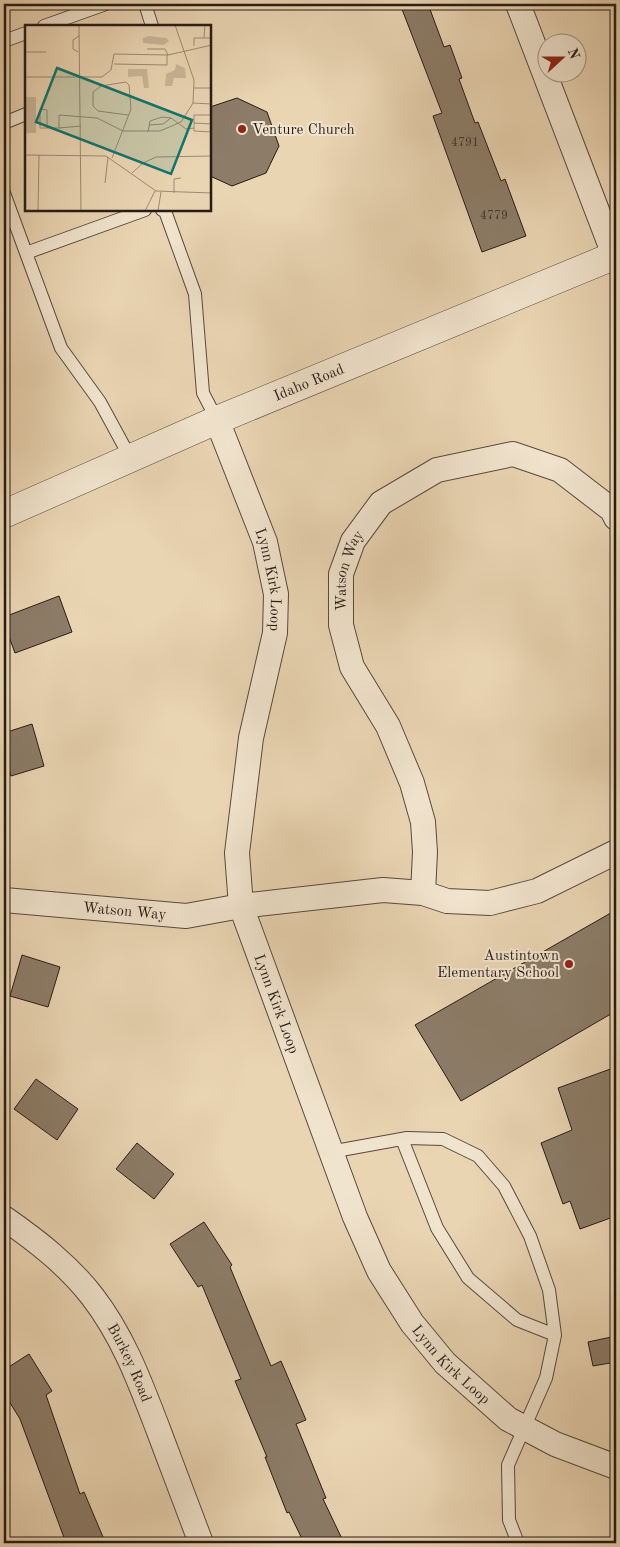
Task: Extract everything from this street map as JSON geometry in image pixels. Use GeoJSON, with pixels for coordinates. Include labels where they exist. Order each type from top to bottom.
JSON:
{"type":"FeatureCollection","features":[{"type":"Feature","properties":{"kind":"street"},"geometry":{"type":"LineString","coordinates":[[518,4],[615,257]]}},
{"type":"Feature","properties":{"kind":"street","name":"Idaho Road"},"geometry":{"type":"LineString","coordinates":[[4,514],[217,420],[615,257]]}},
{"type":"Feature","properties":{"kind":"street","name":"Lynn Kirk Loop"},"geometry":{"type":"LineString","coordinates":[[217,420],[265,542],[276,594],[276,633],[250,738],[237,853],[241,906],[354,1217],[379,1271],[412,1323],[445,1363],[508,1419],[555,1444],[616,1468]]}},
{"type":"Feature","properties":{"kind":"street","name":"Watson Way"},"geometry":{"type":"LineString","coordinates":[[423,893],[425,852],[423,822],[412,783],[388,726],[352,666],[341,625],[342,574],[353,541],[381,503],[437,470],[513,454],[560,470],[612,510],[616,518]]}},
{"type":"Feature","properties":{"kind":"street","name":"Watson Way"},"geometry":{"type":"LineString","coordinates":[[4,900],[186,916],[241,906],[382,890],[423,893],[447,901],[490,903],[537,891],[616,852]]}},
{"type":"Feature","properties":{"kind":"street","name":"Burkey Road"},"geometry":{"type":"LineString","coordinates":[[4,1218],[34,1239],[63,1264],[92,1296],[114,1327],[133,1365],[202,1543]]}},
{"type":"Feature","properties":{"kind":"lane"},"geometry":{"type":"LineString","coordinates":[[47,25],[106,4]]}},
{"type":"Feature","properties":{"kind":"lane"},"geometry":{"type":"LineString","coordinates":[[145,4],[152,25]]}},
{"type":"Feature","properties":{"kind":"lane"},"geometry":{"type":"LineString","coordinates":[[4,41],[25,33]]}},
{"type":"Feature","properties":{"kind":"lane"},"geometry":{"type":"LineString","coordinates":[[4,123],[25,114]]}},
{"type":"Feature","properties":{"kind":"lane"},"geometry":{"type":"LineString","coordinates":[[4,192],[61,348],[100,402],[131,459]]}},
{"type":"Feature","properties":{"kind":"lane"},"geometry":{"type":"LineString","coordinates":[[26,253],[142,211]]}},
{"type":"Feature","properties":{"kind":"lane"},"geometry":{"type":"LineString","coordinates":[[164,211],[195,294],[203,393],[217,420]]}},
{"type":"Feature","properties":{"kind":"lane"},"geometry":{"type":"LineString","coordinates":[[402,1139],[437,1228],[468,1278],[517,1320],[556,1335]]}},
{"type":"Feature","properties":{"kind":"lane"},"geometry":{"type":"LineString","coordinates":[[330,1152],[402,1139],[443,1139],[478,1156],[504,1186],[530,1236],[549,1290],[556,1335],[546,1378],[508,1465],[509,1520],[518,1543]]}},
{"type":"Feature","properties":{"kind":"building"},"geometry":{"type":"Polygon","coordinates":[[[400,4],[428,4],[444,47],[450,45],[462,78],[459,79],[475,123],[478,122],[501,181],[505,179],[526,236],[482,252],[433,116],[442,113],[400,4]]]}},
{"type":"Feature","properties":{"kind":"building","name":"Venture Church"},"geometry":{"type":"Polygon","coordinates":[[[237,98],[267,112],[279,146],[266,173],[232,186],[211,176],[211,107],[237,98]]]}},
{"type":"Feature","properties":{"kind":"building"},"geometry":{"type":"Polygon","coordinates":[[[59,596],[72,632],[15,653],[4,623],[4,617],[59,596]]]}},
{"type":"Feature","properties":{"kind":"building"},"geometry":{"type":"Polygon","coordinates":[[[32,724],[44,766],[11,776],[4,751],[4,733],[32,724]]]}},
{"type":"Feature","properties":{"kind":"building","name":"Austintown Elementary School"},"geometry":{"type":"Polygon","coordinates":[[[616,910],[616,1011],[461,1101],[415,1025],[616,910]]]}},
{"type":"Feature","properties":{"kind":"building"},"geometry":{"type":"Polygon","coordinates":[[[22,955],[60,967],[48,1007],[10,996],[22,955]]]}},
{"type":"Feature","properties":{"kind":"building"},"geometry":{"type":"Polygon","coordinates":[[[616,1067],[616,1216],[580,1229],[570,1201],[563,1204],[541,1143],[572,1130],[558,1088],[616,1067]]]}},
{"type":"Feature","properties":{"kind":"building"},"geometry":{"type":"Polygon","coordinates":[[[36,1079],[78,1109],[57,1140],[14,1109],[36,1079]]]}},
{"type":"Feature","properties":{"kind":"building"},"geometry":{"type":"Polygon","coordinates":[[[137,1143],[174,1174],[154,1199],[116,1169],[137,1143]]]}},
{"type":"Feature","properties":{"kind":"building"},"geometry":{"type":"Polygon","coordinates":[[[204,1222],[232,1265],[230,1267],[271,1366],[281,1361],[306,1420],[296,1424],[326,1498],[323,1499],[344,1543],[304,1543],[289,1512],[287,1513],[265,1457],[267,1457],[235,1381],[241,1379],[202,1285],[198,1287],[170,1244],[204,1222]]]}},
{"type":"Feature","properties":{"kind":"building"},"geometry":{"type":"Polygon","coordinates":[[[616,1336],[616,1362],[593,1366],[588,1342],[616,1336]]]}},
{"type":"Feature","properties":{"kind":"building"},"geometry":{"type":"Polygon","coordinates":[[[29,1354],[52,1391],[46,1395],[80,1494],[84,1492],[103,1537],[88,1543],[66,1543],[20,1419],[4,1393],[4,1370],[29,1354]]]}},
{"type":"Feature","properties":{"kind":"place","name":"Venture Church"},"geometry":{"type":"Point","coordinates":[242,129]}},
{"type":"Feature","properties":{"kind":"place","name":"Austintown Elementary School"},"geometry":{"type":"Point","coordinates":[569,964]}}]}
